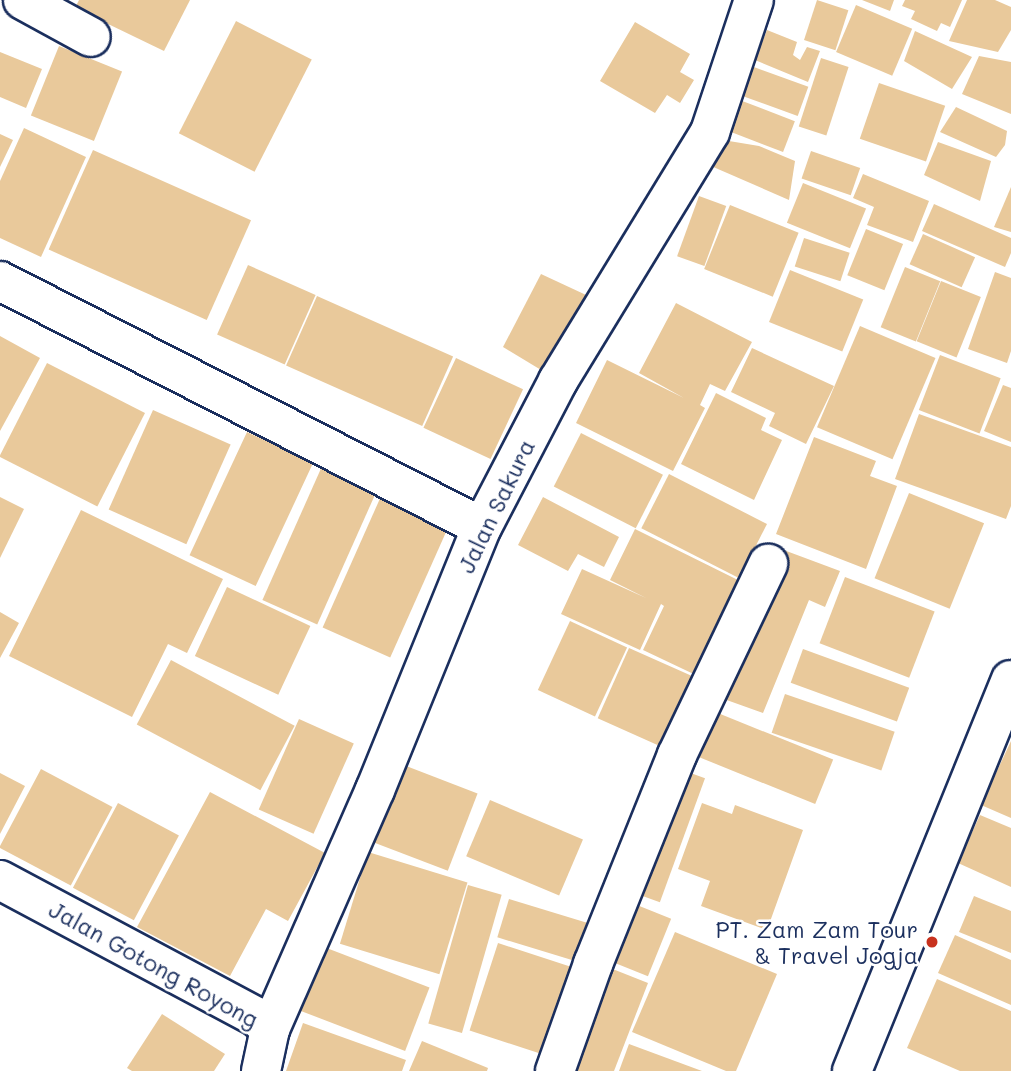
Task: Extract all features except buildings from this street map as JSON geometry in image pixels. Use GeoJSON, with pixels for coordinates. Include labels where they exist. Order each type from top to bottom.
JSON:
{"type":"FeatureCollection","features":[{"type":"Feature","properties":{"kind":"street"},"geometry":{"type":"LineString","coordinates":[[23,0],[91,37]]}},
{"type":"Feature","properties":{"kind":"street","name":"Jalan Sakura"},"geometry":{"type":"LineString","coordinates":[[270,1029],[375,790],[482,527],[558,381],[710,131],[754,0]]}},
{"type":"Feature","properties":{"kind":"street"},"geometry":{"type":"LineString","coordinates":[[0,281],[482,527]]}},
{"type":"Feature","properties":{"kind":"street"},"geometry":{"type":"LineString","coordinates":[[555,1071],[588,976],[677,755],[768,564]]}},
{"type":"Feature","properties":{"kind":"street"},"geometry":{"type":"LineString","coordinates":[[852,1071],[1011,680]]}},
{"type":"Feature","properties":{"kind":"street","name":"Jalan Gotong Royong"},"geometry":{"type":"LineString","coordinates":[[0,880],[257,1017],[270,1029],[268,1052],[261,1071]]}},
{"type":"Feature","properties":{"kind":"place","name":"PT. Zam Zam Tour & Travel Jogja"},"geometry":{"type":"Point","coordinates":[932,942]}}]}
